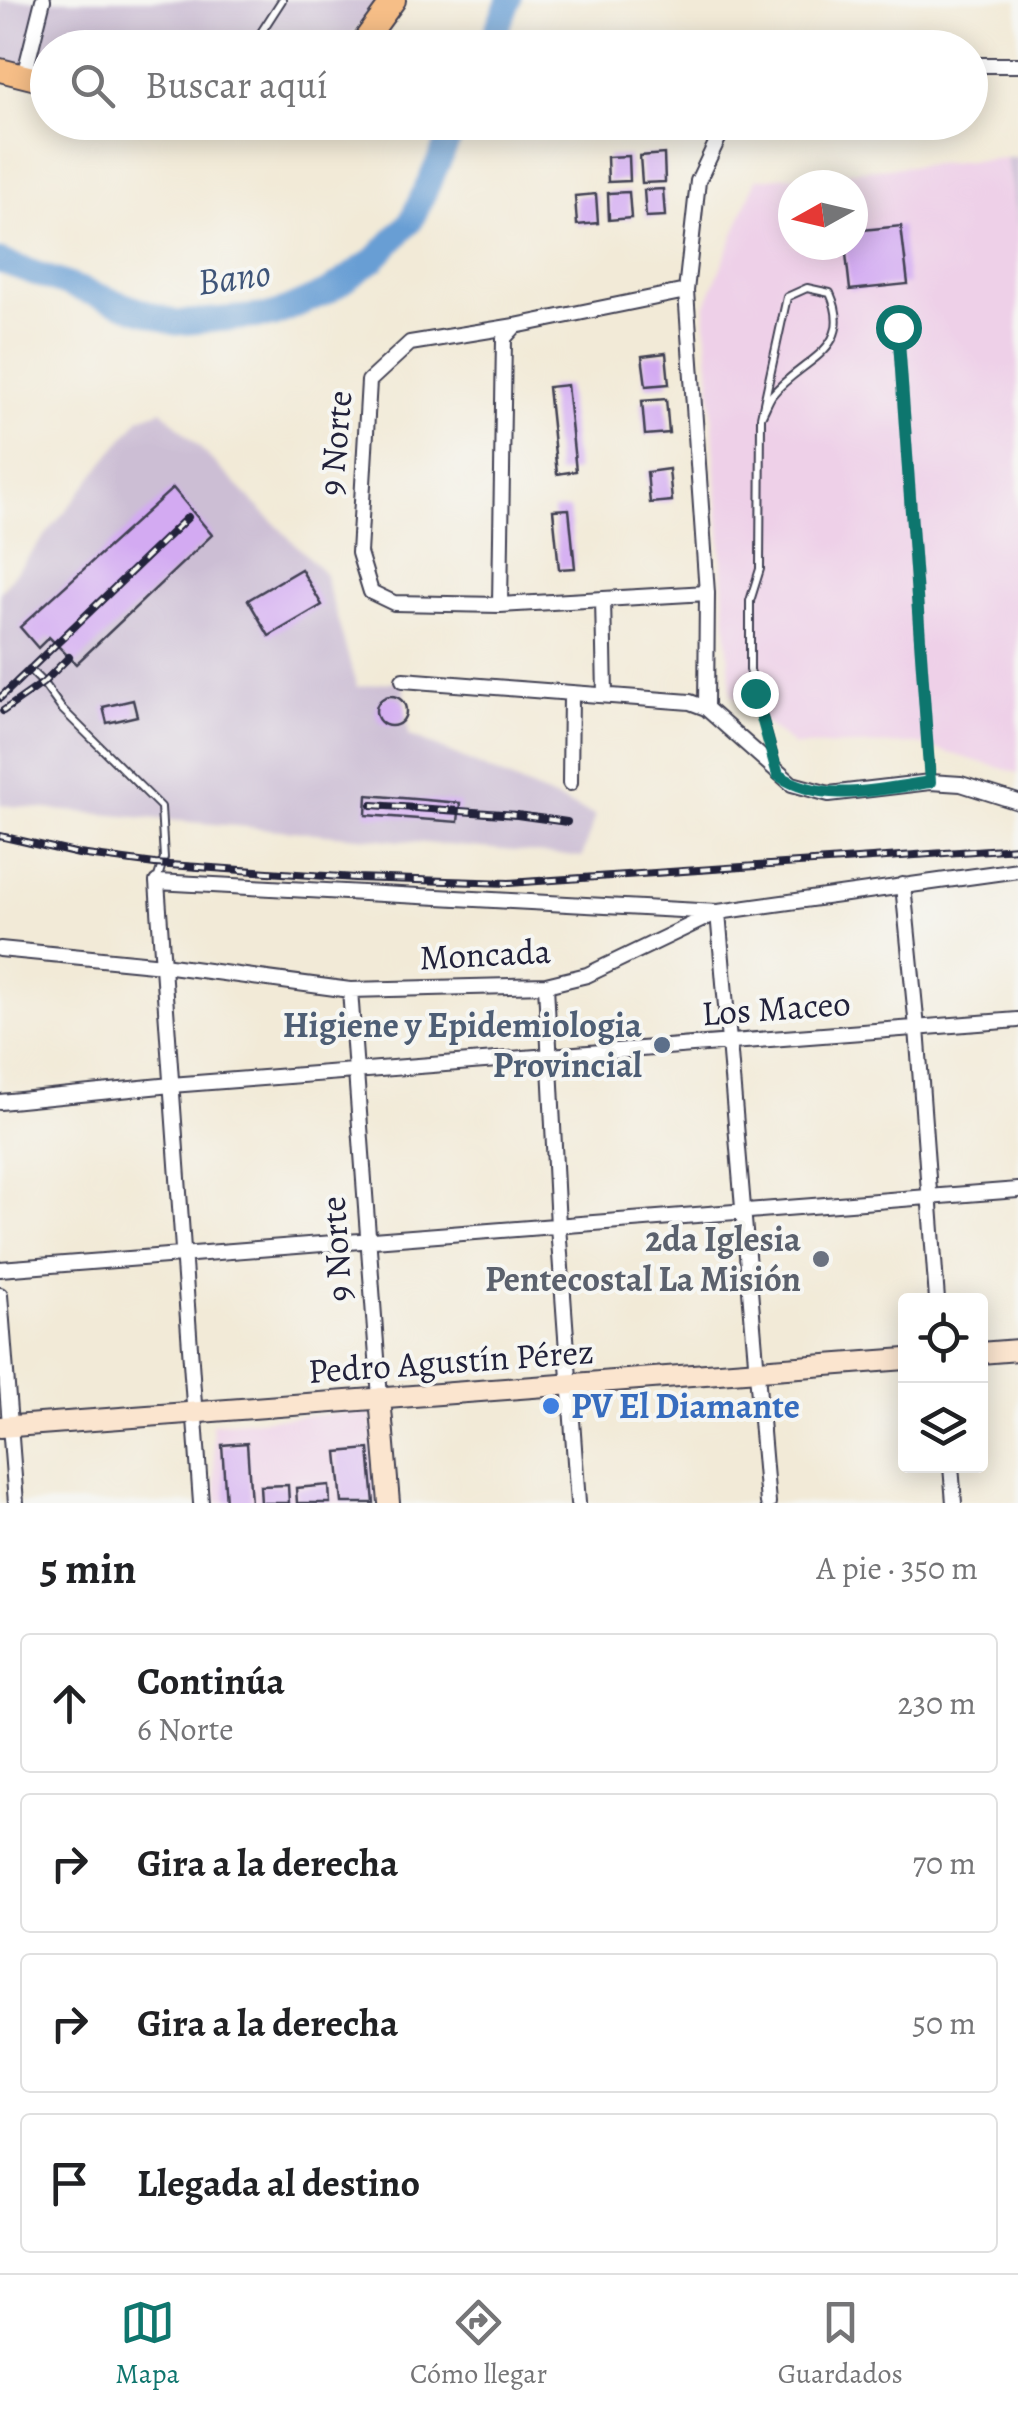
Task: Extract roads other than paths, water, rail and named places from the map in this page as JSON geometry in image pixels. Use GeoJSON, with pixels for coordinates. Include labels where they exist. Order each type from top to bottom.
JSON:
{"type":"FeatureCollection","features":[{"type":"Feature","properties":{"kind":"main road"},"geometry":{"type":"LineString","coordinates":[[373,30],[394,0]]}},
{"type":"Feature","properties":{"kind":"main road"},"geometry":{"type":"LineString","coordinates":[[0,70],[30,78]]}},
{"type":"Feature","properties":{"kind":"main road"},"geometry":{"type":"LineString","coordinates":[[988,1352],[1018,1350]]}},
{"type":"Feature","properties":{"kind":"main road","name":"Pedro Agustín Pérez"},"geometry":{"type":"LineString","coordinates":[[6,1427],[898,1359]]}},
{"type":"Feature","properties":{"kind":"main road","name":"9 Norte"},"geometry":{"type":"LineString","coordinates":[[380,1398],[389,1503]]}},
{"type":"Feature","properties":{"kind":"street"},"geometry":{"type":"LineString","coordinates":[[36,30],[43,0]]}},
{"type":"Feature","properties":{"kind":"street"},"geometry":{"type":"LineString","coordinates":[[24,76],[30,52]]}},
{"type":"Feature","properties":{"kind":"street"},"geometry":{"type":"LineString","coordinates":[[988,65],[1018,65]]}},
{"type":"Feature","properties":{"kind":"street"},"geometry":{"type":"LineString","coordinates":[[706,708],[706,593],[686,290],[698,181],[717,140]]}},
{"type":"Feature","properties":{"kind":"street"},"geometry":{"type":"LineString","coordinates":[[686,290],[515,326],[504,338],[500,605],[706,593]]}},
{"type":"Feature","properties":{"kind":"street","name":"9 Norte"},"geometry":{"type":"LineString","coordinates":[[500,605],[394,603],[371,592],[359,554],[369,381],[410,343],[515,326]]}},
{"type":"Feature","properties":{"kind":"street"},"geometry":{"type":"LineString","coordinates":[[604,599],[605,695]]}},
{"type":"Feature","properties":{"kind":"street"},"geometry":{"type":"LineString","coordinates":[[403,680],[690,702],[706,708],[792,784],[829,794],[930,782],[961,784],[1018,802]]}},
{"type":"Feature","properties":{"kind":"street"},"geometry":{"type":"LineString","coordinates":[[570,784],[572,695]]}},
{"type":"Feature","properties":{"kind":"street","name":"Moncada"},"geometry":{"type":"LineString","coordinates":[[0,949],[350,990],[546,985],[587,975],[718,912],[1018,870]]}},
{"type":"Feature","properties":{"kind":"street"},"geometry":{"type":"LineString","coordinates":[[201,1503],[157,882],[718,912],[768,1503]]}},
{"type":"Feature","properties":{"kind":"street"},"geometry":{"type":"LineString","coordinates":[[903,884],[936,1293]]}},
{"type":"Feature","properties":{"kind":"street"},"geometry":{"type":"LineString","coordinates":[[546,985],[578,1503]]}},
{"type":"Feature","properties":{"kind":"street","name":"9 Norte"},"geometry":{"type":"LineString","coordinates":[[350,990],[380,1398]]}},
{"type":"Feature","properties":{"kind":"street","name":"Los Maceo"},"geometry":{"type":"LineString","coordinates":[[0,1102],[171,1085],[1018,1020]]}},
{"type":"Feature","properties":{"kind":"street"},"geometry":{"type":"LineString","coordinates":[[0,1270],[1018,1190]]}},
{"type":"Feature","properties":{"kind":"street"},"geometry":{"type":"LineString","coordinates":[[0,1295],[6,1427],[16,1503]]}},
{"type":"Feature","properties":{"kind":"street"},"geometry":{"type":"LineString","coordinates":[[952,1473],[954,1503]]}},
{"type":"Feature","properties":{"kind":"lane"},"geometry":{"type":"LineString","coordinates":[[263,30],[282,0]]}},
{"type":"Feature","properties":{"kind":"lane"},"geometry":{"type":"LineString","coordinates":[[762,417],[772,395],[823,352],[834,335],[840,314],[830,292],[807,288],[787,297],[762,417],[760,570],[750,601],[750,670],[778,775]]}},
{"type":"Feature","properties":{"kind":"lane"},"geometry":{"type":"LineString","coordinates":[[898,327],[930,782]]}},
{"type":"Feature","properties":{"kind":"lane"},"geometry":{"type":"LineString","coordinates":[[30,670],[60,708],[161,807],[164,858],[157,882]]}},
{"type":"Feature","properties":{"kind":"waterway","name":"Bano"},"geometry":{"type":"LineString","coordinates":[[496,30],[509,0]]}},
{"type":"Feature","properties":{"kind":"waterway","name":"Bano"},"geometry":{"type":"LineString","coordinates":[[0,261],[176,323],[274,315],[329,291],[375,259],[411,221],[449,140]]}},
{"type":"Feature","properties":{"kind":"railway"},"geometry":{"type":"LineString","coordinates":[[0,698],[188,517]]}},
{"type":"Feature","properties":{"kind":"railway"},"geometry":{"type":"LineString","coordinates":[[3,711],[43,683],[69,657]]}},
{"type":"Feature","properties":{"kind":"railway"},"geometry":{"type":"LineString","coordinates":[[372,805],[567,822]]}},
{"type":"Feature","properties":{"kind":"railway"},"geometry":{"type":"LineString","coordinates":[[0,836],[79,854],[155,864],[355,878],[509,883],[1018,848]]}},
{"type":"Feature","properties":{"kind":"place","name":"Higiene y Epidemiologia Provincial"},"geometry":{"type":"Point","coordinates":[662,1045]}},
{"type":"Feature","properties":{"kind":"place","name":"2da Iglesia Pentecostal La Misión"},"geometry":{"type":"Point","coordinates":[821,1259]}},
{"type":"Feature","properties":{"kind":"place","name":"PV El Diamante"},"geometry":{"type":"Point","coordinates":[551,1406]}}]}
